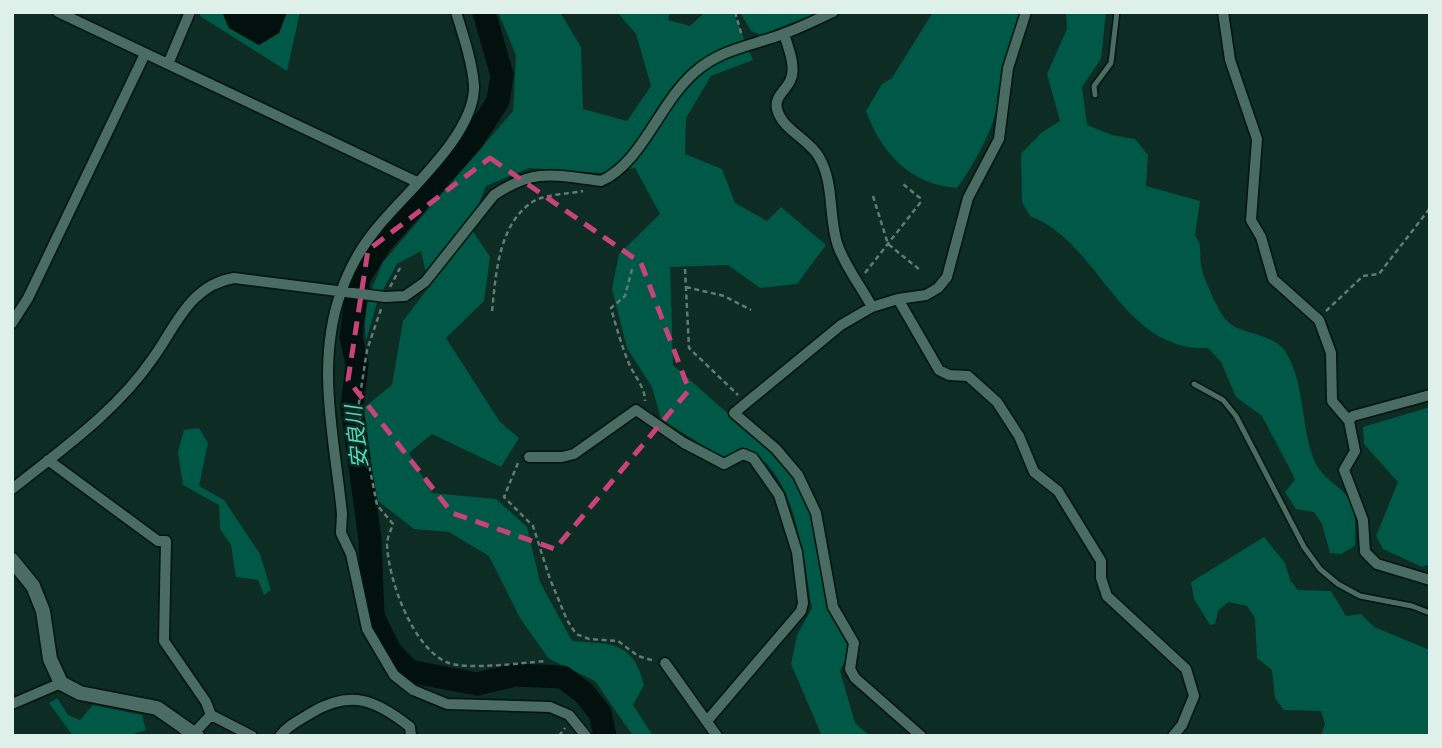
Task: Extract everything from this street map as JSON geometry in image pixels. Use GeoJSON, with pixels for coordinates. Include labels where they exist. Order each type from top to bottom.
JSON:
{"type":"FeatureCollection","features":[{"type":"Feature","properties":{"kind":"street"},"geometry":{"type":"LineString","coordinates":[[58,12],[144,56],[167,64],[417,182]]}},
{"type":"Feature","properties":{"kind":"street"},"geometry":{"type":"LineString","coordinates":[[167,64],[190,12]]}},
{"type":"Feature","properties":{"kind":"street"},"geometry":{"type":"LineString","coordinates":[[456,12],[474,87],[456,134],[438,161],[417,182],[355,259],[332,320],[327,379],[332,444],[341,502],[341,533],[351,554],[364,618],[372,638],[394,675],[430,699],[447,704],[550,707],[569,715],[586,736]]}},
{"type":"Feature","properties":{"kind":"street"},"geometry":{"type":"LineString","coordinates":[[12,489],[122,400],[153,359],[189,302],[218,281],[233,278],[385,297],[404,296],[425,282],[494,195],[521,178],[536,175],[601,181],[624,166],[681,84],[717,54],[784,34],[832,12]]}},
{"type":"Feature","properties":{"kind":"street"},"geometry":{"type":"LineString","coordinates":[[921,736],[855,678],[850,668],[854,643],[833,607],[816,513],[798,475],[776,449],[734,413],[841,325],[872,307],[898,299],[926,295],[938,288],[947,277],[968,198],[999,139],[1008,68],[1026,12]]}},
{"type":"Feature","properties":{"kind":"street"},"geometry":{"type":"LineString","coordinates":[[1223,12],[1230,60],[1257,139],[1251,220],[1261,237],[1273,279],[1320,320],[1331,353],[1332,401],[1349,421],[1355,451],[1344,470],[1366,532],[1362,543],[1365,552],[1377,564],[1430,580]]}},
{"type":"Feature","properties":{"kind":"street"},"geometry":{"type":"LineString","coordinates":[[784,34],[792,74],[779,95],[777,109],[783,121],[820,158],[832,204],[837,245],[848,269],[872,307]]}},
{"type":"Feature","properties":{"kind":"street"},"geometry":{"type":"LineString","coordinates":[[12,323],[28,298],[144,56]]}},
{"type":"Feature","properties":{"kind":"street"},"geometry":{"type":"LineString","coordinates":[[898,299],[939,370],[968,376],[997,402],[1019,436],[1034,472],[1058,491],[1101,561],[1101,578],[1107,596],[1186,669],[1194,696],[1182,725],[1173,736]]}},
{"type":"Feature","properties":{"kind":"street"},"geometry":{"type":"LineString","coordinates":[[1349,421],[1353,416],[1430,395]]}},
{"type":"Feature","properties":{"kind":"street"},"geometry":{"type":"LineString","coordinates":[[529,457],[562,457],[574,454],[636,410],[684,443],[724,464],[743,454],[753,458],[779,495],[797,552],[803,603],[801,611],[707,721]]}},
{"type":"Feature","properties":{"kind":"street"},"geometry":{"type":"LineString","coordinates":[[48,460],[159,541],[166,541],[164,641],[206,702],[211,715],[252,736]]}},
{"type":"Feature","properties":{"kind":"street"},"geometry":{"type":"LineString","coordinates":[[12,560],[33,586],[43,611],[50,659],[61,683],[79,693],[157,708],[196,734],[211,715]]}},
{"type":"Feature","properties":{"kind":"street"},"geometry":{"type":"LineString","coordinates":[[665,663],[717,736]]}},
{"type":"Feature","properties":{"kind":"street"},"geometry":{"type":"LineString","coordinates":[[12,705],[61,683]]}},
{"type":"Feature","properties":{"kind":"street"},"geometry":{"type":"LineString","coordinates":[[280,736],[290,726],[319,709],[359,698],[393,714],[410,727],[411,736]]}},
{"type":"Feature","properties":{"kind":"lane"},"geometry":{"type":"LineString","coordinates":[[1095,95],[1094,86],[1111,62],[1117,12]]}},
{"type":"Feature","properties":{"kind":"lane"},"geometry":{"type":"LineString","coordinates":[[1194,384],[1223,400],[1236,416],[1304,547],[1320,569],[1338,584],[1360,596],[1412,606],[1430,613]]}},
{"type":"Feature","properties":{"kind":"path"},"geometry":{"type":"LineString","coordinates":[[735,12],[745,45]]}},
{"type":"Feature","properties":{"kind":"path"},"geometry":{"type":"LineString","coordinates":[[492,311],[498,257],[505,237],[523,212],[535,200],[592,189],[601,181]]}},
{"type":"Feature","properties":{"kind":"path"},"geometry":{"type":"LineString","coordinates":[[858,281],[920,203],[920,198],[903,184]]}},
{"type":"Feature","properties":{"kind":"path"},"geometry":{"type":"LineString","coordinates":[[873,196],[888,244],[920,270]]}},
{"type":"Feature","properties":{"kind":"path"},"geometry":{"type":"LineString","coordinates":[[1320,320],[1363,276],[1379,274],[1430,208]]}},
{"type":"Feature","properties":{"kind":"path"},"geometry":{"type":"LineString","coordinates":[[400,268],[385,297],[367,349],[358,409],[377,505],[393,524],[387,542],[404,612],[421,643],[449,663],[500,665],[545,661]]}},
{"type":"Feature","properties":{"kind":"path"},"geometry":{"type":"LineString","coordinates":[[685,268],[689,348],[745,402]]}},
{"type":"Feature","properties":{"kind":"path"},"geometry":{"type":"LineString","coordinates":[[632,269],[625,296],[611,308],[626,357],[646,400],[636,410]]}},
{"type":"Feature","properties":{"kind":"path"},"geometry":{"type":"LineString","coordinates":[[686,287],[724,296],[751,310]]}},
{"type":"Feature","properties":{"kind":"path"},"geometry":{"type":"LineString","coordinates":[[529,457],[520,459],[505,497],[533,526],[567,620],[576,634],[589,639],[618,641],[645,660],[665,663]]}},
{"type":"Feature","properties":{"kind":"highlighted area"},"geometry":{"type":"Polygon","coordinates":[[[490,158],[641,263],[689,390],[555,549],[452,513],[348,380],[368,250],[490,158]]]}},
{"type":"Feature","properties":{"kind":"green space"},"geometry":{"type":"Polygon","coordinates":[[[200,12],[222,12],[229,28],[259,45],[279,33],[287,12],[300,12],[287,71],[200,16],[200,12]]]}},
{"type":"Feature","properties":{"kind":"green space"},"geometry":{"type":"Polygon","coordinates":[[[498,12],[560,12],[581,47],[583,109],[627,121],[651,86],[636,34],[617,12],[670,12],[668,20],[690,26],[705,12],[733,12],[753,60],[711,76],[686,118],[685,154],[722,169],[735,203],[767,221],[781,207],[826,245],[797,284],[760,288],[728,265],[670,267],[673,365],[775,455],[795,479],[812,514],[830,613],[850,650],[840,671],[855,723],[870,736],[822,736],[791,664],[797,635],[812,608],[793,515],[784,491],[772,471],[757,456],[738,449],[724,459],[661,419],[652,387],[627,348],[612,289],[619,254],[660,214],[635,168],[600,173],[529,168],[486,186],[470,227],[490,257],[484,301],[446,338],[500,422],[519,438],[501,467],[432,434],[409,453],[432,493],[496,499],[527,527],[540,582],[572,641],[619,648],[634,660],[644,685],[633,705],[653,736],[633,736],[595,681],[549,659],[520,618],[489,556],[449,532],[414,529],[378,501],[361,410],[392,385],[403,321],[429,287],[421,251],[397,264],[378,299],[366,341],[363,309],[383,262],[513,111],[516,55],[498,12]]]}},
{"type":"Feature","properties":{"kind":"green space"},"geometry":{"type":"Polygon","coordinates":[[[740,12],[819,12],[761,35],[751,31],[740,12]]]}},
{"type":"Feature","properties":{"kind":"green space"},"geometry":{"type":"Polygon","coordinates":[[[933,12],[1022,12],[997,96],[990,130],[957,188],[925,181],[900,164],[880,140],[866,111],[882,84],[892,78],[933,12]]]}},
{"type":"Feature","properties":{"kind":"green space"},"geometry":{"type":"Polygon","coordinates":[[[1066,12],[1106,12],[1101,59],[1082,87],[1087,125],[1112,135],[1135,139],[1148,155],[1146,186],[1200,201],[1195,235],[1200,246],[1205,278],[1221,312],[1234,326],[1279,345],[1292,364],[1300,392],[1307,436],[1316,464],[1352,504],[1355,546],[1341,554],[1330,553],[1322,524],[1314,512],[1296,509],[1285,492],[1295,480],[1291,471],[1262,416],[1236,397],[1221,362],[1208,348],[1178,345],[1153,333],[1132,315],[1075,248],[1054,229],[1030,216],[1022,202],[1021,154],[1041,133],[1060,121],[1047,74],[1067,29],[1066,12]]]}},
{"type":"Feature","properties":{"kind":"green space"},"geometry":{"type":"Polygon","coordinates":[[[1430,407],[1430,564],[1422,567],[1383,549],[1376,536],[1398,482],[1364,444],[1363,427],[1430,407]]]}},
{"type":"Feature","properties":{"kind":"green space"},"geometry":{"type":"Polygon","coordinates":[[[199,428],[208,443],[199,486],[224,500],[260,554],[271,590],[264,595],[258,580],[236,577],[231,545],[220,529],[219,505],[183,485],[178,452],[184,430],[199,428]]]}},
{"type":"Feature","properties":{"kind":"green space"},"geometry":{"type":"Polygon","coordinates":[[[1264,537],[1285,563],[1290,580],[1298,590],[1331,591],[1346,616],[1361,614],[1374,627],[1430,650],[1430,736],[1321,736],[1325,724],[1321,711],[1284,710],[1275,698],[1272,670],[1257,658],[1255,618],[1247,606],[1228,602],[1218,611],[1215,624],[1210,625],[1194,599],[1191,582],[1264,537]]]}},
{"type":"Feature","properties":{"kind":"green space"},"geometry":{"type":"Polygon","coordinates":[[[57,698],[68,715],[80,720],[93,705],[142,715],[146,730],[127,736],[73,736],[49,703],[57,698]]]}},
{"type":"Feature","properties":{"kind":"shaded area"},"geometry":{"type":"Polygon","coordinates":[[[222,12],[287,12],[279,33],[259,45],[229,28],[222,12]]]}},
{"type":"Feature","properties":{"kind":"waterway","name":"安良川"},"geometry":{"type":"LineString","coordinates":[[484,12],[502,75],[498,101],[472,141],[380,244],[359,278],[351,337],[357,364],[352,407],[370,540],[373,616],[390,651],[409,671],[477,684],[515,675],[563,677],[584,693],[600,713],[605,736]]}}]}
